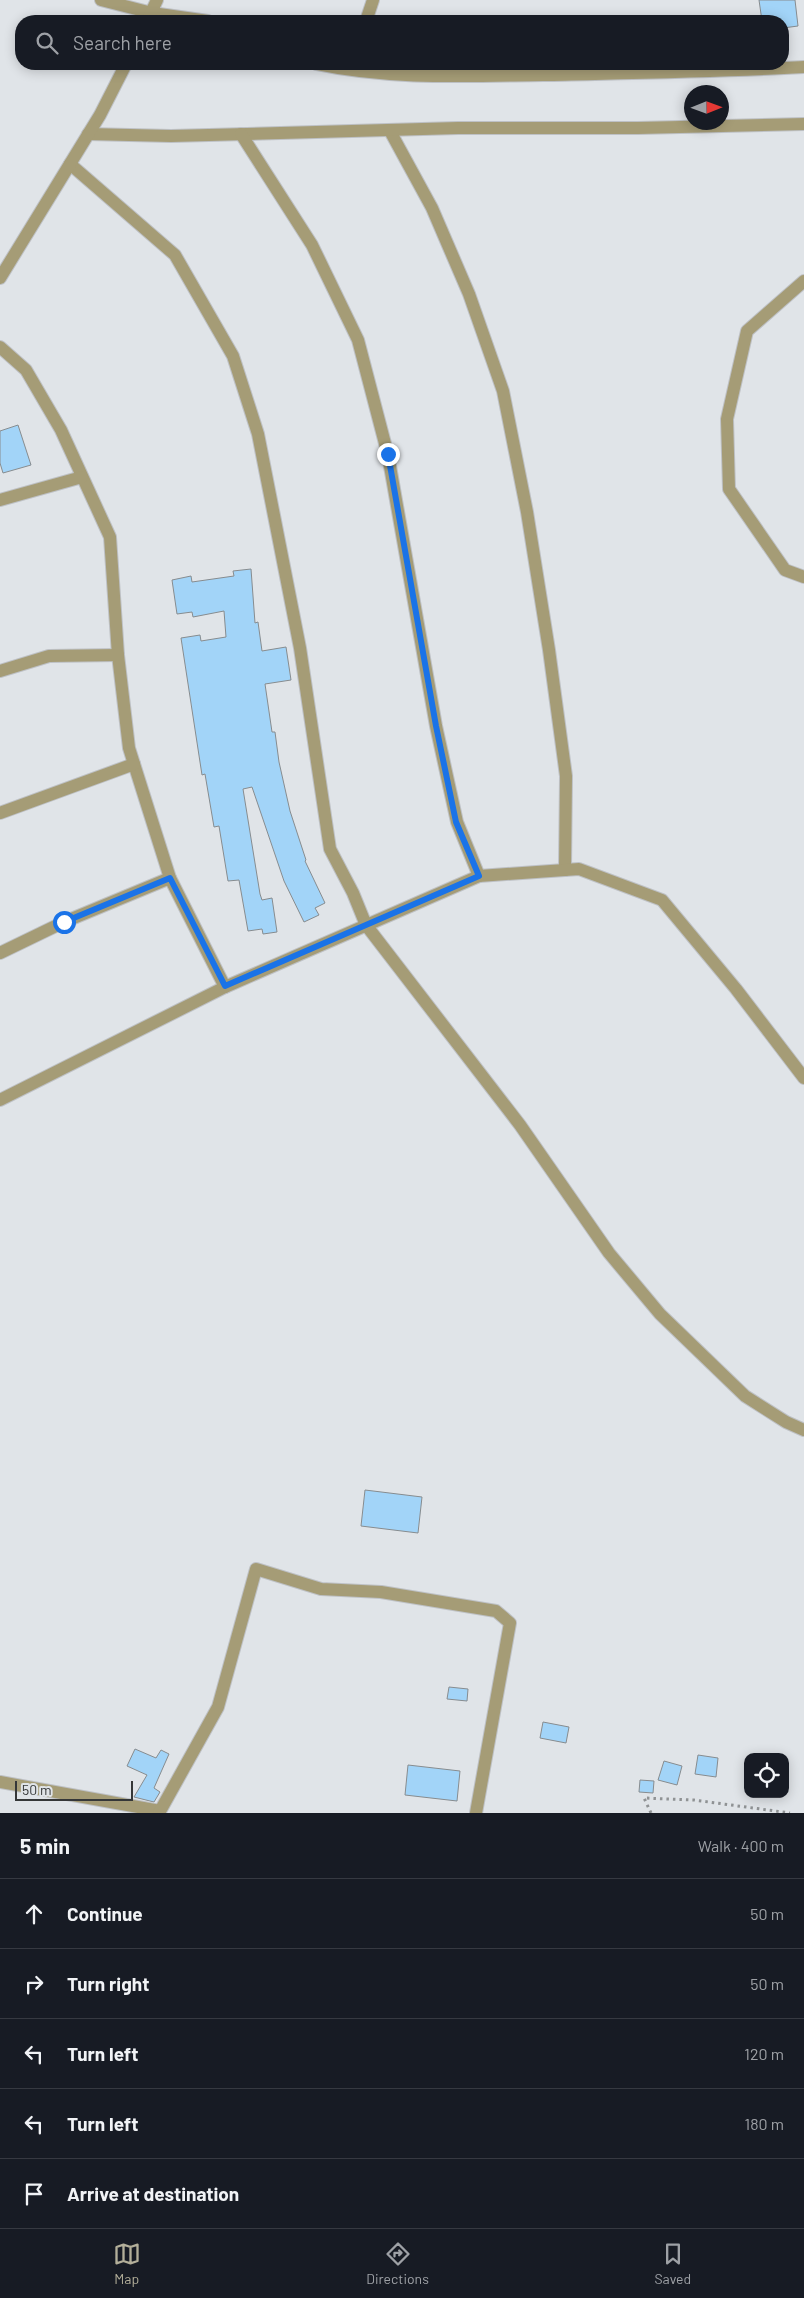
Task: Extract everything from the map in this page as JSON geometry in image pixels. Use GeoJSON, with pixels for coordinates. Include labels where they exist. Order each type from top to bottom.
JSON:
{"type":"FeatureCollection","features":[{"type":"Feature","properties":{"kind":"street"},"geometry":{"type":"LineString","coordinates":[[101,0],[143,15]]}},
{"type":"Feature","properties":{"kind":"street"},"geometry":{"type":"LineString","coordinates":[[150,15],[157,0]]}},
{"type":"Feature","properties":{"kind":"street"},"geometry":{"type":"LineString","coordinates":[[368,15],[373,0]]}},
{"type":"Feature","properties":{"kind":"street"},"geometry":{"type":"LineString","coordinates":[[789,68],[804,67]]}},
{"type":"Feature","properties":{"kind":"street"},"geometry":{"type":"LineString","coordinates":[[0,278],[100,115],[123,70]]}},
{"type":"Feature","properties":{"kind":"street"},"geometry":{"type":"LineString","coordinates":[[363,70],[386,74],[462,76],[751,70]]}},
{"type":"Feature","properties":{"kind":"street"},"geometry":{"type":"LineString","coordinates":[[88,134],[241,134],[804,124]]}},
{"type":"Feature","properties":{"kind":"street"},"geometry":{"type":"LineString","coordinates":[[390,130],[432,208],[469,294],[503,392],[527,512],[552,670],[566,776],[565,870]]}},
{"type":"Feature","properties":{"kind":"street"},"geometry":{"type":"LineString","coordinates":[[241,134],[312,245],[358,340],[388,454],[436,726],[456,822],[479,876]]}},
{"type":"Feature","properties":{"kind":"street"},"geometry":{"type":"LineString","coordinates":[[70,164],[174,255],[233,356],[258,434],[300,648],[330,849],[353,893],[366,925],[520,1125],[608,1253],[660,1314],[745,1396],[786,1422],[804,1430]]}},
{"type":"Feature","properties":{"kind":"street"},"geometry":{"type":"LineString","coordinates":[[804,281],[747,332],[727,419],[728,489],[785,570],[804,577]]}},
{"type":"Feature","properties":{"kind":"street"},"geometry":{"type":"LineString","coordinates":[[0,347],[26,370],[61,430],[110,537],[118,655],[130,748],[134,764],[170,878],[225,986]]}},
{"type":"Feature","properties":{"kind":"street"},"geometry":{"type":"LineString","coordinates":[[0,500],[82,477]]}},
{"type":"Feature","properties":{"kind":"street"},"geometry":{"type":"LineString","coordinates":[[0,671],[49,656],[118,655]]}},
{"type":"Feature","properties":{"kind":"street"},"geometry":{"type":"LineString","coordinates":[[0,814],[134,764]]}},
{"type":"Feature","properties":{"kind":"street"},"geometry":{"type":"LineString","coordinates":[[0,1100],[225,986],[479,876],[579,869],[662,900],[736,989],[804,1078]]}},
{"type":"Feature","properties":{"kind":"street"},"geometry":{"type":"LineString","coordinates":[[0,953],[64,922],[170,878]]}},
{"type":"Feature","properties":{"kind":"street"},"geometry":{"type":"LineString","coordinates":[[0,1782],[159,1812],[218,1707],[256,1569],[321,1589],[381,1592],[496,1611],[510,1624],[476,1813]]}},
{"type":"Feature","properties":{"kind":"path"},"geometry":{"type":"LineString","coordinates":[[651,1813],[644,1798],[694,1800],[790,1813]]}},
{"type":"Feature","properties":{"kind":"building"},"geometry":{"type":"Polygon","coordinates":[[[759,0],[795,0],[798,26],[789,27],[789,15],[761,15],[759,0]]]}},
{"type":"Feature","properties":{"kind":"building"},"geometry":{"type":"Polygon","coordinates":[[[18,425],[31,465],[3,473],[0,463],[0,431],[18,425]]]}},
{"type":"Feature","properties":{"kind":"building"},"geometry":{"type":"Polygon","coordinates":[[[251,569],[255,623],[258,622],[262,651],[286,647],[291,680],[265,684],[272,732],[275,732],[279,762],[290,811],[305,861],[325,903],[315,908],[319,915],[304,922],[284,881],[252,787],[243,789],[260,894],[262,900],[272,898],[277,932],[263,934],[262,929],[248,931],[239,880],[228,881],[219,826],[214,827],[205,774],[202,775],[181,638],[200,635],[201,641],[226,637],[224,611],[193,617],[192,612],[177,614],[172,580],[191,576],[192,582],[234,576],[233,571],[251,569]]]}},
{"type":"Feature","properties":{"kind":"building"},"geometry":{"type":"Polygon","coordinates":[[[365,1490],[422,1497],[418,1533],[361,1526],[365,1490]]]}},
{"type":"Feature","properties":{"kind":"building"},"geometry":{"type":"Polygon","coordinates":[[[449,1687],[468,1689],[467,1701],[447,1699],[449,1687]]]}},
{"type":"Feature","properties":{"kind":"building"},"geometry":{"type":"Polygon","coordinates":[[[543,1722],[569,1727],[566,1743],[540,1738],[543,1722]]]}},
{"type":"Feature","properties":{"kind":"building"},"geometry":{"type":"Polygon","coordinates":[[[135,1749],[156,1758],[161,1750],[169,1754],[154,1788],[160,1792],[154,1802],[134,1797],[147,1775],[127,1766],[135,1749]]]}},
{"type":"Feature","properties":{"kind":"building"},"geometry":{"type":"Polygon","coordinates":[[[698,1755],[718,1758],[716,1777],[695,1774],[698,1755]]]}},
{"type":"Feature","properties":{"kind":"building"},"geometry":{"type":"Polygon","coordinates":[[[664,1761],[682,1766],[677,1785],[658,1780],[664,1761]]]}},
{"type":"Feature","properties":{"kind":"building"},"geometry":{"type":"Polygon","coordinates":[[[408,1765],[460,1771],[457,1801],[405,1795],[408,1765]]]}},
{"type":"Feature","properties":{"kind":"building"},"geometry":{"type":"Polygon","coordinates":[[[640,1780],[654,1781],[653,1793],[639,1792],[640,1780]]]}},
{"type":"Feature","properties":{"kind":"route"},"geometry":{"type":"LineString","coordinates":[[64,922],[170,878],[225,986],[479,876],[456,822],[436,726],[388,454]]}}]}
